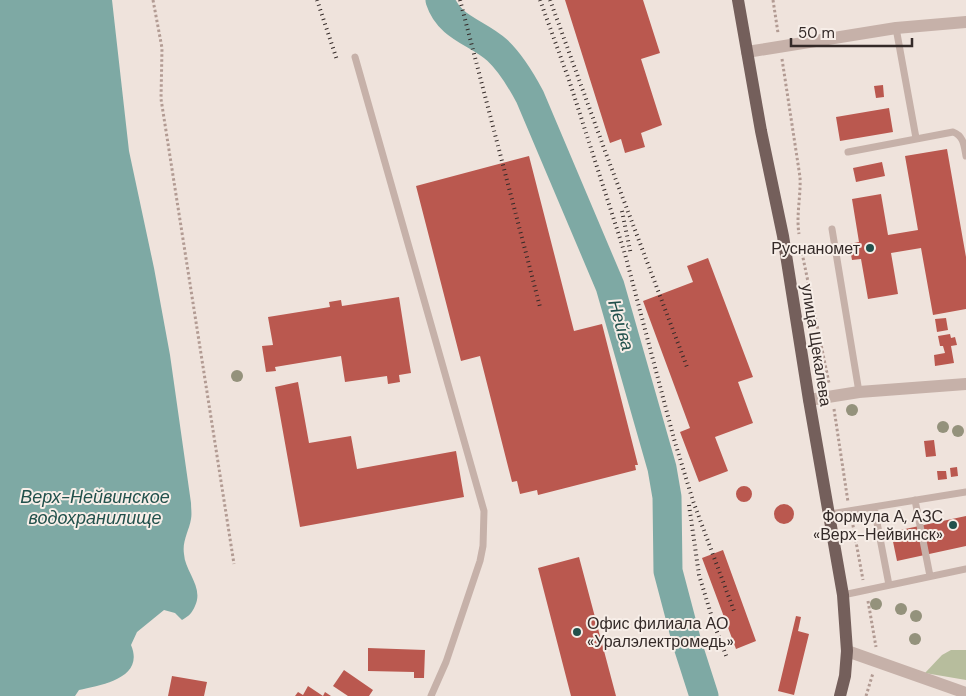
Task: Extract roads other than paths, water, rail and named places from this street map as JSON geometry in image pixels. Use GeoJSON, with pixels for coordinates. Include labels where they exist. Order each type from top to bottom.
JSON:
{"type":"FeatureCollection","features":[{"type":"Feature","properties":{"kind":"main road","name":"улица Щекалева"},"geometry":{"type":"LineString","coordinates":[[738,0],[761,131],[783,236],[809,400],[844,595],[847,651],[845,676],[840,696]]}},
{"type":"Feature","properties":{"kind":"street"},"geometry":{"type":"LineString","coordinates":[[747,52],[896,28],[966,22]]}},
{"type":"Feature","properties":{"kind":"street"},"geometry":{"type":"LineString","coordinates":[[809,400],[859,392],[966,384]]}},
{"type":"Feature","properties":{"kind":"street"},"geometry":{"type":"LineString","coordinates":[[847,651],[966,693]]}},
{"type":"Feature","properties":{"kind":"lane"},"geometry":{"type":"LineString","coordinates":[[896,28],[916,138]]}},
{"type":"Feature","properties":{"kind":"lane"},"geometry":{"type":"LineString","coordinates":[[355,57],[484,511],[483,546],[480,562],[446,662],[431,696]]}},
{"type":"Feature","properties":{"kind":"lane"},"geometry":{"type":"LineString","coordinates":[[848,152],[953,132],[958,134],[964,142],[966,156]]}},
{"type":"Feature","properties":{"kind":"lane"},"geometry":{"type":"LineString","coordinates":[[832,229],[859,392]]}},
{"type":"Feature","properties":{"kind":"lane"},"geometry":{"type":"LineString","coordinates":[[830,514],[966,494]]}},
{"type":"Feature","properties":{"kind":"lane"},"geometry":{"type":"LineString","coordinates":[[915,500],[930,576]]}},
{"type":"Feature","properties":{"kind":"lane"},"geometry":{"type":"LineString","coordinates":[[874,507],[889,585]]}},
{"type":"Feature","properties":{"kind":"lane"},"geometry":{"type":"LineString","coordinates":[[844,595],[966,569]]}},
{"type":"Feature","properties":{"kind":"water","name":"Верх-Нейвинское водохранилище"},"geometry":{"type":"Polygon","coordinates":[[[0,0],[112,0],[129,151],[170,355],[191,503],[191,519],[184,549],[185,561],[197,592],[193,611],[182,620],[175,613],[164,610],[137,632],[131,645],[134,656],[132,665],[127,672],[119,678],[99,686],[79,690],[75,696],[0,696],[0,0]]]}},
{"type":"Feature","properties":{"kind":"waterway","name":"Нейва"},"geometry":{"type":"LineString","coordinates":[[440,0],[450,17],[502,55],[523,84],[610,286],[662,468],[667,497],[668,571],[687,643],[704,696]]}},
{"type":"Feature","properties":{"kind":"railway"},"geometry":{"type":"LineString","coordinates":[[317,0],[337,60]]}},
{"type":"Feature","properties":{"kind":"railway"},"geometry":{"type":"LineString","coordinates":[[460,0],[540,307]]}},
{"type":"Feature","properties":{"kind":"railway"},"geometry":{"type":"LineString","coordinates":[[540,0],[569,80],[625,254],[674,439],[693,501],[734,611]]}},
{"type":"Feature","properties":{"kind":"railway"},"geometry":{"type":"LineString","coordinates":[[550,0],[687,367]]}},
{"type":"Feature","properties":{"kind":"railway"},"geometry":{"type":"LineString","coordinates":[[622,211],[631,255]]}},
{"type":"Feature","properties":{"kind":"railway"},"geometry":{"type":"LineString","coordinates":[[689,505],[699,575],[727,658]]}},
{"type":"Feature","properties":{"kind":"place","name":"Руснаномет"},"geometry":{"type":"Point","coordinates":[870,248]}},
{"type":"Feature","properties":{"kind":"place","name":"Формула А, АЗС «Верх-Нейвинск»"},"geometry":{"type":"Point","coordinates":[953,525]}},
{"type":"Feature","properties":{"kind":"place","name":"Офис филиала АО «Уралэлектромедь»"},"geometry":{"type":"Point","coordinates":[577,632]}}]}
